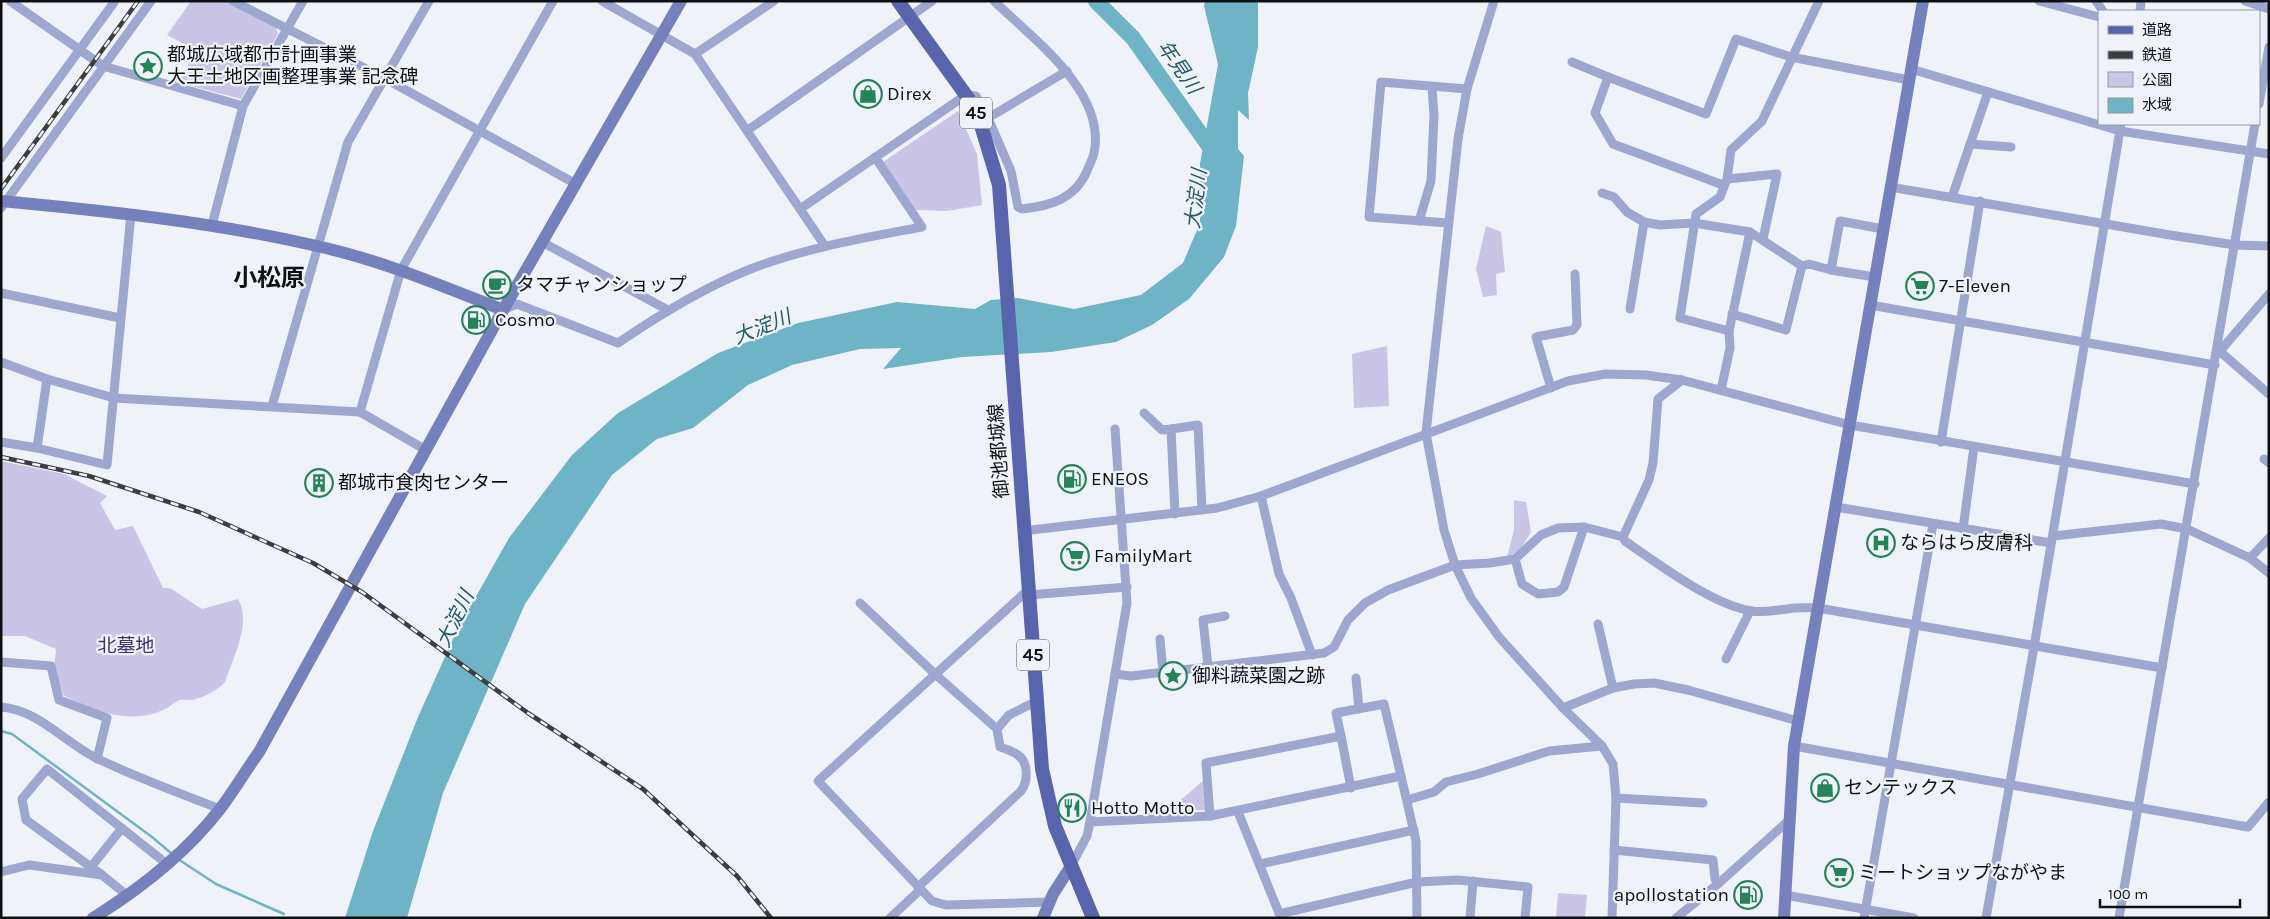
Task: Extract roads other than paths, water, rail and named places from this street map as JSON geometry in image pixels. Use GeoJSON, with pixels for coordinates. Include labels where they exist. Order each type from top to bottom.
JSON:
{"type":"FeatureCollection","features":[{"type":"Feature","properties":{"kind":"main road","name":"御池都城線"},"geometry":{"type":"LineString","coordinates":[[898,1],[966,95],[980,122],[999,185],[1042,770],[1049,805],[1071,866],[1093,918]]}},
{"type":"Feature","properties":{"kind":"street"},"geometry":{"type":"LineString","coordinates":[[10,1],[103,66],[243,106]]}},
{"type":"Feature","properties":{"kind":"street"},"geometry":{"type":"LineString","coordinates":[[1,158],[115,1]]}},
{"type":"Feature","properties":{"kind":"street"},"geometry":{"type":"LineString","coordinates":[[3,204],[151,1]]}},
{"type":"Feature","properties":{"kind":"street"},"geometry":{"type":"LineString","coordinates":[[233,1],[286,30],[384,78],[576,184]]}},
{"type":"Feature","properties":{"kind":"street"},"geometry":{"type":"LineString","coordinates":[[212,225],[243,106],[303,1]]}},
{"type":"Feature","properties":{"kind":"street"},"geometry":{"type":"LineString","coordinates":[[272,406],[348,142],[428,1]]}},
{"type":"Feature","properties":{"kind":"street"},"geometry":{"type":"LineString","coordinates":[[360,412],[401,270],[553,1]]}},
{"type":"Feature","properties":{"kind":"street"},"geometry":{"type":"LineString","coordinates":[[602,1],[695,54],[825,246]]}},
{"type":"Feature","properties":{"kind":"street"},"geometry":{"type":"LineString","coordinates":[[93,918],[128,896],[183,848],[220,809],[259,752],[503,310],[681,1]]}},
{"type":"Feature","properties":{"kind":"street"},"geometry":{"type":"LineString","coordinates":[[695,54],[774,1]]}},
{"type":"Feature","properties":{"kind":"street"},"geometry":{"type":"LineString","coordinates":[[748,130],[932,1]]}},
{"type":"Feature","properties":{"kind":"street"},"geometry":{"type":"LineString","coordinates":[[800,209],[966,95],[976,96],[988,118],[1011,171],[1018,207],[1022,209],[1036,208],[1056,203],[1073,191],[1085,174],[1094,154],[1096,132],[1091,111],[1067,71],[994,1]]}},
{"type":"Feature","properties":{"kind":"street"},"geometry":{"type":"LineString","coordinates":[[1494,1],[1467,89],[1448,223],[1426,433],[1444,530],[1455,565],[1471,598],[1498,637],[1563,708],[1602,746],[1613,764],[1616,798],[1612,918]]}},
{"type":"Feature","properties":{"kind":"street"},"geometry":{"type":"LineString","coordinates":[[1729,331],[1680,318],[1696,214],[1720,197],[1732,150],[1762,121],[1819,1]]}},
{"type":"Feature","properties":{"kind":"street"},"geometry":{"type":"LineString","coordinates":[[1784,918],[1788,821],[1794,746],[1923,1]]}},
{"type":"Feature","properties":{"kind":"street"},"geometry":{"type":"LineString","coordinates":[[2039,1],[2098,17]]}},
{"type":"Feature","properties":{"kind":"street"},"geometry":{"type":"LineString","coordinates":[[2245,1],[2269,9]]}},
{"type":"Feature","properties":{"kind":"street"},"geometry":{"type":"LineString","coordinates":[[1572,62],[1706,114],[1736,38],[1791,58],[1910,74],[1988,92],[2098,121]]}},
{"type":"Feature","properties":{"kind":"street"},"geometry":{"type":"LineString","coordinates":[[2260,98],[2269,47]]}},
{"type":"Feature","properties":{"kind":"street"},"geometry":{"type":"LineString","coordinates":[[988,118],[1067,71]]}},
{"type":"Feature","properties":{"kind":"street"},"geometry":{"type":"LineString","coordinates":[[1608,77],[1594,113],[1613,144],[1725,182],[1777,174],[1763,239]]}},
{"type":"Feature","properties":{"kind":"street"},"geometry":{"type":"LineString","coordinates":[[1448,223],[1369,217],[1381,82],[1467,89]]}},
{"type":"Feature","properties":{"kind":"street"},"geometry":{"type":"LineString","coordinates":[[1420,221],[1431,181],[1434,116],[1432,87]]}},
{"type":"Feature","properties":{"kind":"street"},"geometry":{"type":"LineString","coordinates":[[1952,197],[1988,92]]}},
{"type":"Feature","properties":{"kind":"street"},"geometry":{"type":"LineString","coordinates":[[2120,918],[2162,668],[2219,350],[2255,125]]}},
{"type":"Feature","properties":{"kind":"street"},"geometry":{"type":"LineString","coordinates":[[1986,918],[2034,647],[2120,127],[2269,154]]}},
{"type":"Feature","properties":{"kind":"street"},"geometry":{"type":"LineString","coordinates":[[1970,144],[2012,147]]}},
{"type":"Feature","properties":{"kind":"street"},"geometry":{"type":"LineString","coordinates":[[3,204],[130,214],[212,225],[318,246],[401,270],[503,310],[517,304],[618,343],[666,310],[748,270],[825,246],[922,227],[875,158]]}},
{"type":"Feature","properties":{"kind":"street"},"geometry":{"type":"LineString","coordinates":[[1890,187],[2235,245],[2269,246]]}},
{"type":"Feature","properties":{"kind":"street"},"geometry":{"type":"LineString","coordinates":[[1602,193],[1614,197],[1627,212],[1644,222],[1660,225],[1694,222],[1750,232],[1802,266]]}},
{"type":"Feature","properties":{"kind":"street"},"geometry":{"type":"LineString","coordinates":[[1941,442],[1980,202]]}},
{"type":"Feature","properties":{"kind":"street"},"geometry":{"type":"LineString","coordinates":[[1,442],[37,448],[107,465],[130,214]]}},
{"type":"Feature","properties":{"kind":"street"},"geometry":{"type":"LineString","coordinates":[[1831,270],[1840,221],[1883,228]]}},
{"type":"Feature","properties":{"kind":"street"},"geometry":{"type":"LineString","coordinates":[[1630,309],[1644,222]]}},
{"type":"Feature","properties":{"kind":"street"},"geometry":{"type":"LineString","coordinates":[[1721,390],[1730,348],[1729,331],[1732,314],[1750,232]]}},
{"type":"Feature","properties":{"kind":"street"},"geometry":{"type":"LineString","coordinates":[[542,242],[666,310]]}},
{"type":"Feature","properties":{"kind":"street"},"geometry":{"type":"LineString","coordinates":[[1802,266],[1809,264],[1831,270],[1875,277]]}},
{"type":"Feature","properties":{"kind":"street"},"geometry":{"type":"LineString","coordinates":[[1732,314],[1786,330],[1802,266]]}},
{"type":"Feature","properties":{"kind":"street"},"geometry":{"type":"LineString","coordinates":[[1551,388],[1536,337],[1573,330],[1577,325],[1575,274]]}},
{"type":"Feature","properties":{"kind":"street"},"geometry":{"type":"LineString","coordinates":[[1,293],[120,318]]}},
{"type":"Feature","properties":{"kind":"street"},"geometry":{"type":"LineString","coordinates":[[2219,350],[2269,294]]}},
{"type":"Feature","properties":{"kind":"street"},"geometry":{"type":"LineString","coordinates":[[1870,305],[2215,365]]}},
{"type":"Feature","properties":{"kind":"street"},"geometry":{"type":"LineString","coordinates":[[2219,350],[2269,394]]}},
{"type":"Feature","properties":{"kind":"street"},"geometry":{"type":"LineString","coordinates":[[1,362],[47,379],[114,398],[360,412],[426,450]]}},
{"type":"Feature","properties":{"kind":"street"},"geometry":{"type":"LineString","coordinates":[[1023,531],[1121,518],[1175,514],[1202,510],[1261,496],[1551,388],[1586,376],[1605,374],[1646,375],[1682,380],[1850,425],[2195,484]]}},
{"type":"Feature","properties":{"kind":"street"},"geometry":{"type":"LineString","coordinates":[[37,448],[47,379]]}},
{"type":"Feature","properties":{"kind":"street"},"geometry":{"type":"LineString","coordinates":[[1623,537],[1648,480],[1653,463],[1658,399],[1682,380]]}},
{"type":"Feature","properties":{"kind":"street"},"geometry":{"type":"LineString","coordinates":[[1144,413],[1162,430],[1198,426],[1202,510]]}},
{"type":"Feature","properties":{"kind":"street"},"geometry":{"type":"LineString","coordinates":[[1043,918],[1048,902],[1087,836],[1125,623],[1127,587],[1115,429]]}},
{"type":"Feature","properties":{"kind":"street"},"geometry":{"type":"LineString","coordinates":[[1170,429],[1175,514]]}},
{"type":"Feature","properties":{"kind":"street"},"geometry":{"type":"LineString","coordinates":[[1963,529],[1974,447]]}},
{"type":"Feature","properties":{"kind":"street"},"geometry":{"type":"LineString","coordinates":[[1261,496],[1279,574],[1291,598],[1312,655]]}},
{"type":"Feature","properties":{"kind":"street"},"geometry":{"type":"LineString","coordinates":[[1836,507],[1963,529],[2052,540],[2161,524],[2187,529],[2250,558],[2269,574]]}},
{"type":"Feature","properties":{"kind":"street"},"geometry":{"type":"LineString","coordinates":[[1864,913],[1933,524]]}},
{"type":"Feature","properties":{"kind":"street"},"geometry":{"type":"LineString","coordinates":[[1515,558],[1522,584],[1538,594],[1558,592],[1564,587],[1584,527]]}},
{"type":"Feature","properties":{"kind":"street"},"geometry":{"type":"LineString","coordinates":[[1115,674],[1131,676],[1163,673],[1324,653],[1334,647],[1348,620],[1365,603],[1388,590],[1455,565],[1490,563],[1515,558],[1541,535],[1558,528],[1584,527],[1623,537],[1625,541],[1649,558],[1704,592],[1750,611],[1762,612],[1788,608],[1818,608],[2162,668]]}},
{"type":"Feature","properties":{"kind":"street"},"geometry":{"type":"LineString","coordinates":[[2250,558],[2269,538]]}},
{"type":"Feature","properties":{"kind":"street"},"geometry":{"type":"LineString","coordinates":[[1048,902],[946,906],[932,901],[818,781],[935,674],[1028,593],[1127,587]]}},
{"type":"Feature","properties":{"kind":"street"},"geometry":{"type":"LineString","coordinates":[[860,603],[997,729],[1000,746],[1022,758],[1027,776],[1026,784],[1021,791],[890,918]]}},
{"type":"Feature","properties":{"kind":"street"},"geometry":{"type":"LineString","coordinates":[[1726,659],[1750,611]]}},
{"type":"Feature","properties":{"kind":"street"},"geometry":{"type":"LineString","coordinates":[[1208,666],[1203,620],[1225,616]]}},
{"type":"Feature","properties":{"kind":"street"},"geometry":{"type":"LineString","coordinates":[[1598,624],[1613,688]]}},
{"type":"Feature","properties":{"kind":"street"},"geometry":{"type":"LineString","coordinates":[[1160,639],[1163,673]]}},
{"type":"Feature","properties":{"kind":"street"},"geometry":{"type":"LineString","coordinates":[[1,662],[51,666],[59,700],[107,718],[97,759]]}},
{"type":"Feature","properties":{"kind":"street"},"geometry":{"type":"LineString","coordinates":[[1356,678],[1360,709]]}},
{"type":"Feature","properties":{"kind":"street"},"geometry":{"type":"LineString","coordinates":[[1563,708],[1613,688],[1654,683],[1688,690],[1798,721]]}},
{"type":"Feature","properties":{"kind":"street"},"geometry":{"type":"LineString","coordinates":[[997,729],[1009,715],[1037,701]]}},
{"type":"Feature","properties":{"kind":"street"},"geometry":{"type":"LineString","coordinates":[[1351,788],[1336,713],[1384,704],[1414,830],[1417,918]]}},
{"type":"Feature","properties":{"kind":"street"},"geometry":{"type":"LineString","coordinates":[[1,707],[14,708],[30,714],[97,759],[220,809]]}},
{"type":"Feature","properties":{"kind":"street"},"geometry":{"type":"LineString","coordinates":[[1210,816],[1206,763],[1340,736]]}},
{"type":"Feature","properties":{"kind":"street"},"geometry":{"type":"LineString","coordinates":[[1407,800],[1434,792],[1446,782],[1478,774],[1549,751],[1602,746]]}},
{"type":"Feature","properties":{"kind":"street"},"geometry":{"type":"LineString","coordinates":[[1794,746],[2248,827],[2269,802]]}},
{"type":"Feature","properties":{"kind":"street"},"geometry":{"type":"LineString","coordinates":[[128,896],[26,820],[22,800],[47,769],[169,862]]}},
{"type":"Feature","properties":{"kind":"street"},"geometry":{"type":"LineString","coordinates":[[1090,822],[1210,816],[1238,812],[1401,776]]}},
{"type":"Feature","properties":{"kind":"street"},"geometry":{"type":"LineString","coordinates":[[1616,798],[1703,803]]}},
{"type":"Feature","properties":{"kind":"street"},"geometry":{"type":"LineString","coordinates":[[1238,812],[1280,916],[1417,882],[1473,881],[1528,886],[1525,918]]}},
{"type":"Feature","properties":{"kind":"street"},"geometry":{"type":"LineString","coordinates":[[1676,918],[1719,883],[1788,821]]}},
{"type":"Feature","properties":{"kind":"street"},"geometry":{"type":"LineString","coordinates":[[91,867],[122,828]]}},
{"type":"Feature","properties":{"kind":"street"},"geometry":{"type":"LineString","coordinates":[[1260,864],[1414,830]]}},
{"type":"Feature","properties":{"kind":"street"},"geometry":{"type":"LineString","coordinates":[[1614,850],[1713,860],[1715,879],[1719,883]]}},
{"type":"Feature","properties":{"kind":"street"},"geometry":{"type":"LineString","coordinates":[[1,872],[30,865],[102,875]]}},
{"type":"Feature","properties":{"kind":"street"},"geometry":{"type":"LineString","coordinates":[[1470,918],[1473,881]]}},
{"type":"Feature","properties":{"kind":"street"},"geometry":{"type":"LineString","coordinates":[[1785,895],[1864,913],[1914,918]]}},
{"type":"Feature","properties":{"kind":"water"},"geometry":{"type":"Polygon","coordinates":[[[1205,1],[1258,1],[1258,47],[1248,93],[1249,120],[1238,110],[1238,149],[1244,156],[1236,226],[1224,257],[1189,299],[1152,325],[1116,342],[1051,352],[962,357],[883,369],[901,348],[860,349],[792,365],[748,385],[693,428],[657,439],[612,475],[525,604],[443,793],[407,918],[345,918],[373,831],[418,717],[457,630],[509,538],[572,455],[618,413],[718,353],[798,323],[897,302],[975,309],[991,300],[1018,298],[1074,309],[1141,295],[1183,263],[1200,223],[1200,164],[1218,64],[1204,6],[1205,1]]]}},
{"type":"Feature","properties":{"kind":"waterway","name":"年見川"},"geometry":{"type":"LineString","coordinates":[[1096,1],[1133,38],[1216,156]]}},
{"type":"Feature","properties":{"kind":"waterway"},"geometry":{"type":"LineString","coordinates":[[1,731],[12,734],[152,837],[172,854]]}},
{"type":"Feature","properties":{"kind":"waterway"},"geometry":{"type":"LineString","coordinates":[[178,859],[216,884],[284,914]]}},
{"type":"Feature","properties":{"kind":"railway"},"geometry":{"type":"LineString","coordinates":[[1,189],[138,1]]}},
{"type":"Feature","properties":{"kind":"railway"},"geometry":{"type":"LineString","coordinates":[[1,457],[89,476],[199,512],[313,563],[362,592],[528,713],[643,789],[737,876],[771,918]]}},
{"type":"Feature","properties":{"kind":"place","name":"都城広域都市計画事業 大王土地区画整理事業 記念碑"},"geometry":{"type":"Point","coordinates":[148,66]}},
{"type":"Feature","properties":{"kind":"place","name":"Direx"},"geometry":{"type":"Point","coordinates":[868,94]}},
{"type":"Feature","properties":{"kind":"place","name":"タマチャンショップ"},"geometry":{"type":"Point","coordinates":[497,285]}},
{"type":"Feature","properties":{"kind":"place","name":"7-Eleven"},"geometry":{"type":"Point","coordinates":[1920,286]}},
{"type":"Feature","properties":{"kind":"place","name":"Cosmo"},"geometry":{"type":"Point","coordinates":[476,320]}},
{"type":"Feature","properties":{"kind":"place","name":"ENEOS"},"geometry":{"type":"Point","coordinates":[1072,479]}},
{"type":"Feature","properties":{"kind":"place","name":"都城市食肉センター"},"geometry":{"type":"Point","coordinates":[319,483]}},
{"type":"Feature","properties":{"kind":"place","name":"ならはら皮膚科"},"geometry":{"type":"Point","coordinates":[1881,543]}},
{"type":"Feature","properties":{"kind":"place","name":"FamilyMart"},"geometry":{"type":"Point","coordinates":[1075,556]}},
{"type":"Feature","properties":{"kind":"place","name":"御料蔬菜園之跡"},"geometry":{"type":"Point","coordinates":[1173,676]}},
{"type":"Feature","properties":{"kind":"place","name":"センテックス"},"geometry":{"type":"Point","coordinates":[1825,788]}},
{"type":"Feature","properties":{"kind":"place","name":"Hotto Motto"},"geometry":{"type":"Point","coordinates":[1072,808]}},
{"type":"Feature","properties":{"kind":"place","name":"ミートショップながやま"},"geometry":{"type":"Point","coordinates":[1839,873]}},
{"type":"Feature","properties":{"kind":"place","name":"apollostation"},"geometry":{"type":"Point","coordinates":[1748,895]}},
{"type":"Feature","properties":{"kind":"district","name":"小松原"},"geometry":{"type":"Point","coordinates":[269,278]}},
{"type":"Feature","properties":{"kind":"water label","name":"大淀川"},"geometry":{"type":"Point","coordinates":[1196,199]}},
{"type":"Feature","properties":{"kind":"water label","name":"大淀川"},"geometry":{"type":"Point","coordinates":[762,327]}},
{"type":"Feature","properties":{"kind":"water label","name":"大淀川"},"geometry":{"type":"Point","coordinates":[455,619]}},
{"type":"Feature","properties":{"kind":"park label","name":"北墓地"},"geometry":{"type":"Point","coordinates":[126,646]}}]}
